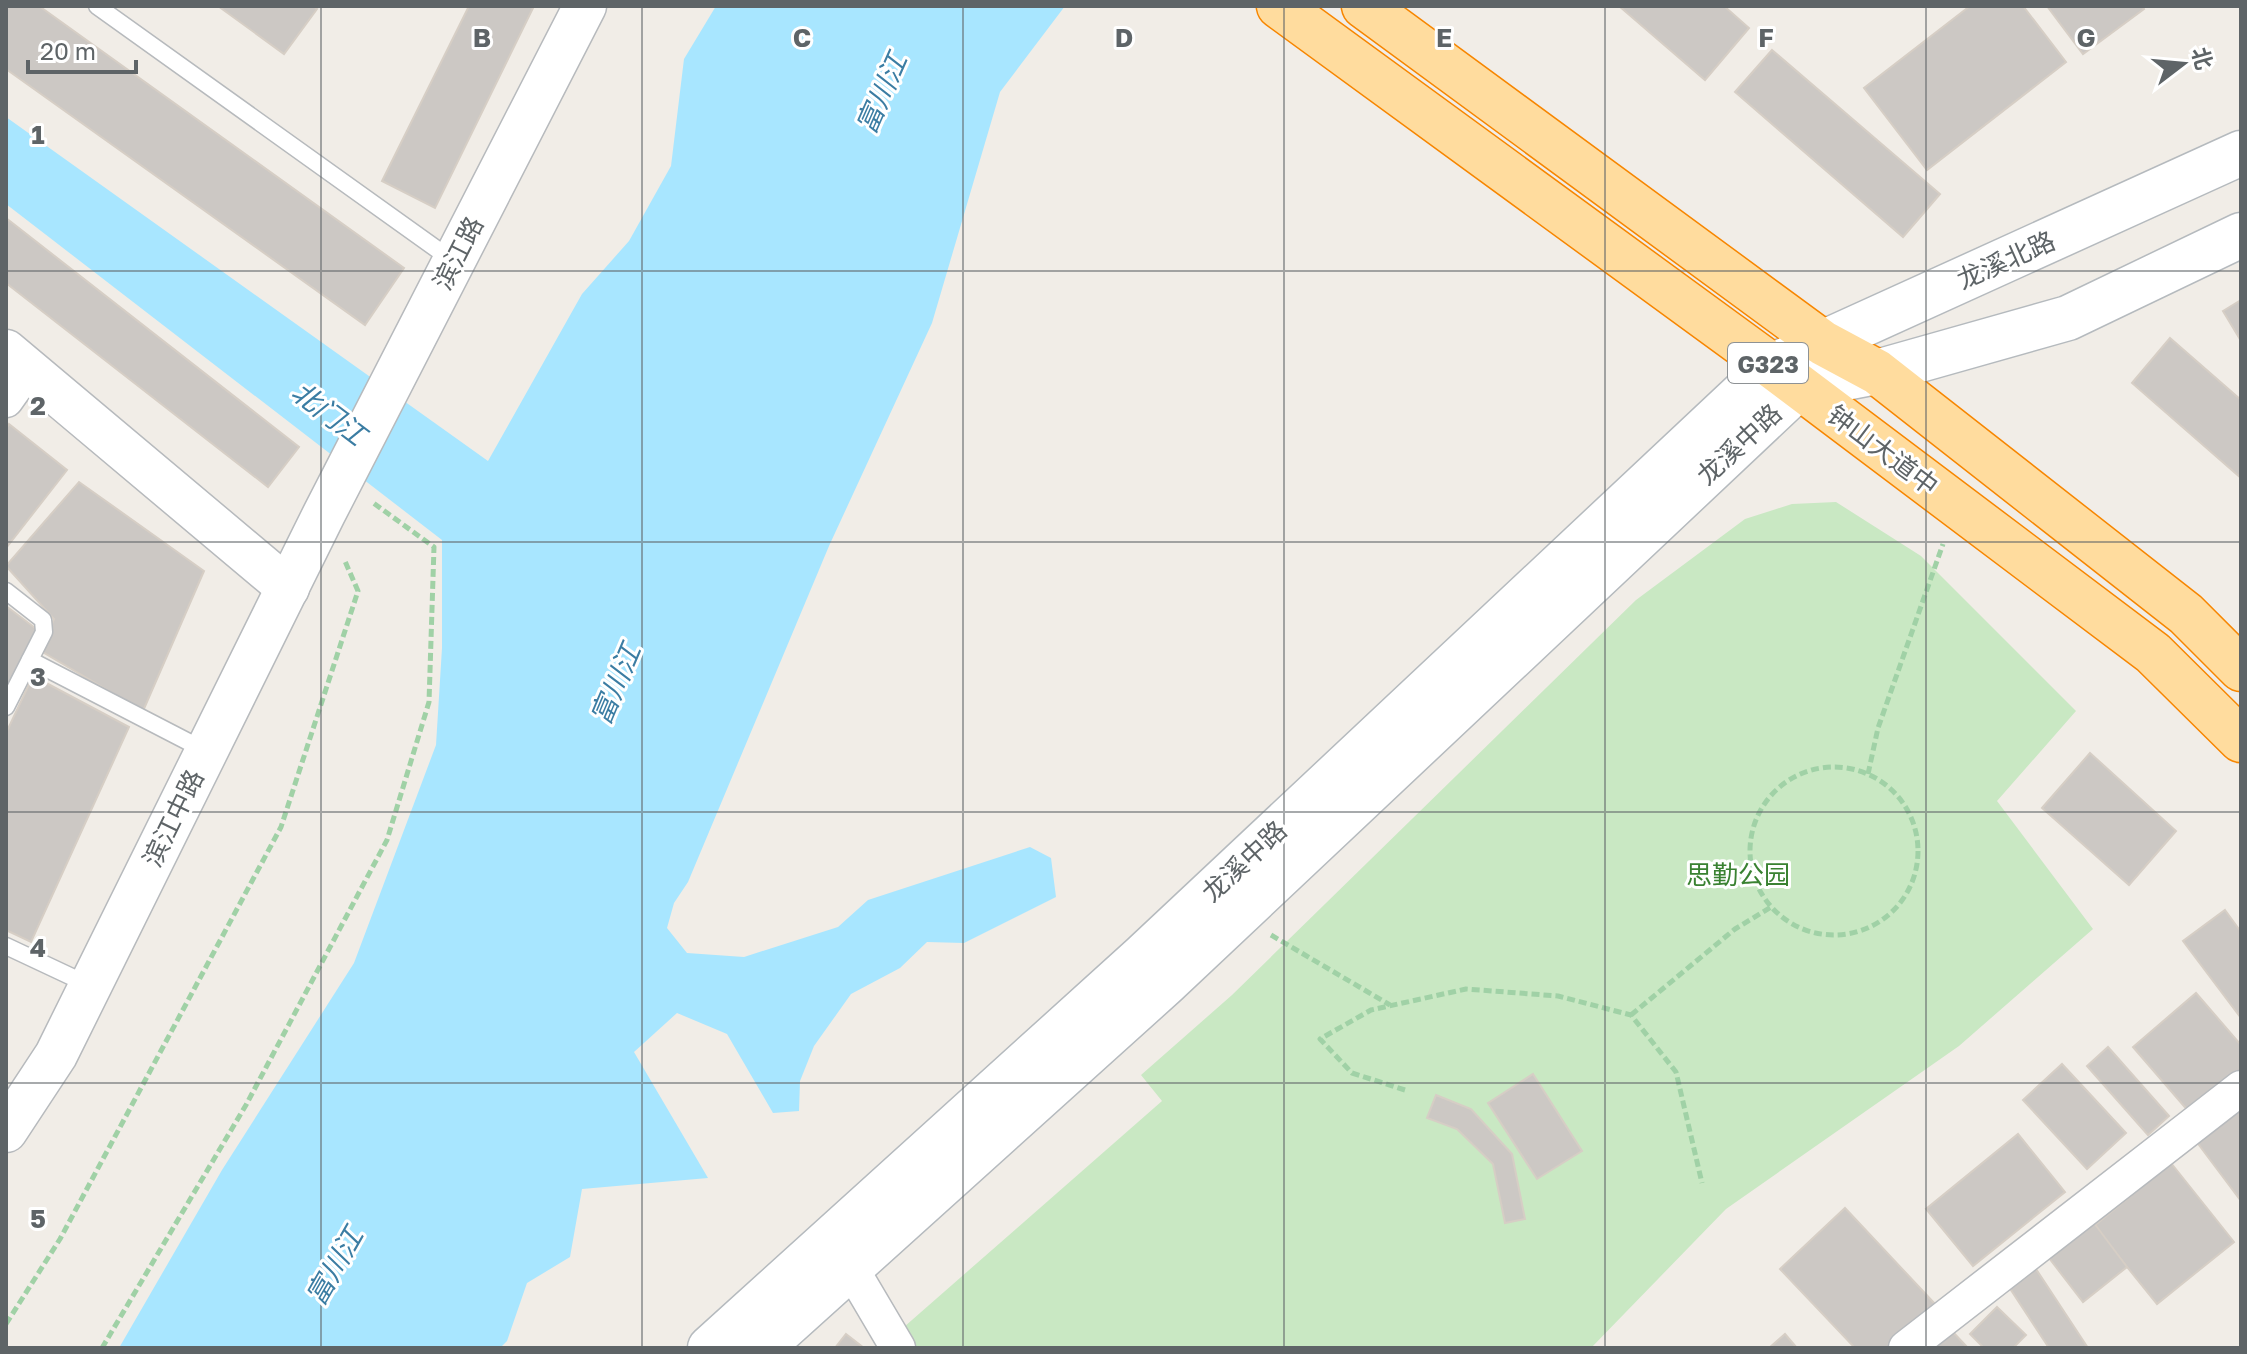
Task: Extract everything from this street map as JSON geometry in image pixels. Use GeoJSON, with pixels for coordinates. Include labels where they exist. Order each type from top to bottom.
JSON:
{"type":"FeatureCollection","features":[{"type":"Feature","properties":{"kind":"highway","name":"钟山大道中"},"geometry":{"type":"LineString","coordinates":[[1279,6],[1786,376],[2153,653],[2241,740]]}},
{"type":"Feature","properties":{"kind":"highway","name":"G323"},"geometry":{"type":"LineString","coordinates":[[1364,6],[1823,343],[1877,372],[2186,614],[2241,669]]}},
{"type":"Feature","properties":{"kind":"main road","name":"龙溪北路"},"geometry":{"type":"LineString","coordinates":[[1786,376],[1823,343],[2241,153]]}},
{"type":"Feature","properties":{"kind":"main road"},"geometry":{"type":"LineString","coordinates":[[1786,376],[1877,372],[2068,318],[2241,235]]}},
{"type":"Feature","properties":{"kind":"main road","name":"龙溪中路"},"geometry":{"type":"LineString","coordinates":[[710,1348],[841,1252],[1238,915],[1786,376]]}},
{"type":"Feature","properties":{"kind":"main road","name":"龙溪中路"},"geometry":{"type":"LineString","coordinates":[[761,1348],[841,1252],[1154,946],[1786,376]]}},
{"type":"Feature","properties":{"kind":"street","name":"滨江路"},"geometry":{"type":"LineString","coordinates":[[333,498],[585,6]]}},
{"type":"Feature","properties":{"kind":"street"},"geometry":{"type":"LineString","coordinates":[[13,374],[288,588]]}},
{"type":"Feature","properties":{"kind":"street","name":"滨江中路"},"geometry":{"type":"LineString","coordinates":[[6,1131],[56,1055],[333,498]]}},
{"type":"Feature","properties":{"kind":"street"},"geometry":{"type":"LineString","coordinates":[[1906,1348],[2241,1088]]}},
{"type":"Feature","properties":{"kind":"street"},"geometry":{"type":"LineString","coordinates":[[841,1252],[898,1348]]}},
{"type":"Feature","properties":{"kind":"lane"},"geometry":{"type":"LineString","coordinates":[[97,6],[454,261]]}},
{"type":"Feature","properties":{"kind":"lane"},"geometry":{"type":"LineString","coordinates":[[6,591],[43,620],[44,632],[6,707]]}},
{"type":"Feature","properties":{"kind":"lane"},"geometry":{"type":"LineString","coordinates":[[30,660],[207,751]]}},
{"type":"Feature","properties":{"kind":"lane"},"geometry":{"type":"LineString","coordinates":[[6,946],[90,985]]}},
{"type":"Feature","properties":{"kind":"path"},"geometry":{"type":"LineString","coordinates":[[6,1324],[60,1239],[281,827],[358,591],[333,498]]}},
{"type":"Feature","properties":{"kind":"path"},"geometry":{"type":"LineString","coordinates":[[102,1348],[246,1105],[387,840],[429,702],[434,547],[333,498]]}},
{"type":"Feature","properties":{"kind":"path"},"geometry":{"type":"LineString","coordinates":[[1868,774],[1878,728],[1957,506]]}},
{"type":"Feature","properties":{"kind":"path"},"geometry":{"type":"LineString","coordinates":[[1846,768],[1868,774],[1887,786],[1901,801],[1912,820],[1917,840],[1917,862],[1912,882],[1902,901],[1887,916],[1869,928],[1828,936],[1787,922],[1771,907],[1758,888],[1751,866],[1750,843],[1755,821],[1766,801],[1782,785],[1802,773],[1846,768]]}},
{"type":"Feature","properties":{"kind":"path"},"geometry":{"type":"LineString","coordinates":[[1631,1015],[1735,929],[1771,907]]}},
{"type":"Feature","properties":{"kind":"path"},"geometry":{"type":"LineString","coordinates":[[1238,915],[1391,1006]]}},
{"type":"Feature","properties":{"kind":"path"},"geometry":{"type":"LineString","coordinates":[[1405,1090],[1352,1073],[1320,1039],[1371,1010],[1466,989],[1558,996],[1631,1015],[1676,1072],[1702,1183]]}},
{"type":"Feature","properties":{"kind":"green space","name":"思勤公园"},"geometry":{"type":"Polygon","coordinates":[[[1836,502],[1921,556],[2076,711],[1997,801],[2093,929],[1959,1046],[1726,1209],[1591,1348],[886,1348],[904,1327],[1162,1101],[1141,1075],[1232,995],[1636,600],[1745,519],[1792,504],[1836,502]]]}},
{"type":"Feature","properties":{"kind":"water"},"geometry":{"type":"Polygon","coordinates":[[[716,6],[1065,6],[1000,92],[932,323],[829,546],[688,882],[674,903],[667,928],[687,953],[744,957],[838,927],[868,900],[1030,847],[1051,858],[1056,897],[964,943],[927,942],[900,968],[851,994],[814,1046],[800,1081],[799,1111],[773,1113],[727,1034],[677,1013],[634,1052],[708,1178],[582,1189],[570,1257],[527,1283],[507,1341],[500,1348],[119,1348],[222,1170],[354,963],[436,745],[442,648],[442,540],[6,204],[6,117],[488,461],[582,294],[629,241],[671,166],[684,59],[716,6]]]}},
{"type":"Feature","properties":{"kind":"building"},"geometry":{"type":"Polygon","coordinates":[[[6,6],[39,6],[404,268],[365,325],[6,69],[6,6]]]}},
{"type":"Feature","properties":{"kind":"building"},"geometry":{"type":"Polygon","coordinates":[[[218,6],[313,6],[317,9],[284,54],[218,6]]]}},
{"type":"Feature","properties":{"kind":"building"},"geometry":{"type":"Polygon","coordinates":[[[469,6],[534,6],[435,208],[382,181],[469,6]]]}},
{"type":"Feature","properties":{"kind":"building"},"geometry":{"type":"Polygon","coordinates":[[[1619,6],[1724,6],[1749,28],[1705,80],[1619,6]]]}},
{"type":"Feature","properties":{"kind":"building"},"geometry":{"type":"Polygon","coordinates":[[[1970,6],[2023,6],[2066,62],[1927,170],[1864,88],[1970,6]]]}},
{"type":"Feature","properties":{"kind":"building"},"geometry":{"type":"Polygon","coordinates":[[[2047,6],[2142,6],[2144,9],[2083,54],[2047,6]]]}},
{"type":"Feature","properties":{"kind":"building"},"geometry":{"type":"Polygon","coordinates":[[[1772,50],[1940,194],[1903,237],[1735,92],[1772,50]]]}},
{"type":"Feature","properties":{"kind":"building"},"geometry":{"type":"Polygon","coordinates":[[[6,218],[299,447],[268,487],[6,283],[6,218]]]}},
{"type":"Feature","properties":{"kind":"building"},"geometry":{"type":"Polygon","coordinates":[[[2241,300],[2241,341],[2223,311],[2241,300]]]}},
{"type":"Feature","properties":{"kind":"building"},"geometry":{"type":"Polygon","coordinates":[[[2170,338],[2241,400],[2241,478],[2132,383],[2170,338]]]}},
{"type":"Feature","properties":{"kind":"building"},"geometry":{"type":"Polygon","coordinates":[[[9,424],[67,470],[6,548],[6,429],[9,424]]]}},
{"type":"Feature","properties":{"kind":"building"},"geometry":{"type":"Polygon","coordinates":[[[79,482],[204,571],[143,711],[41,651],[54,619],[6,566],[79,482]]]}},
{"type":"Feature","properties":{"kind":"building"},"geometry":{"type":"Polygon","coordinates":[[[6,606],[39,631],[6,696],[6,606]]]}},
{"type":"Feature","properties":{"kind":"building"},"geometry":{"type":"Polygon","coordinates":[[[33,676],[129,727],[31,942],[6,930],[6,733],[33,676]]]}},
{"type":"Feature","properties":{"kind":"building"},"geometry":{"type":"Polygon","coordinates":[[[2090,753],[2176,831],[2129,885],[2042,808],[2090,753]]]}},
{"type":"Feature","properties":{"kind":"building"},"geometry":{"type":"Polygon","coordinates":[[[2225,910],[2241,932],[2241,1018],[2183,941],[2225,910]]]}},
{"type":"Feature","properties":{"kind":"building"},"geometry":{"type":"Polygon","coordinates":[[[2196,993],[2241,1045],[2241,1069],[2190,1113],[2133,1047],[2196,993]]]}},
{"type":"Feature","properties":{"kind":"building"},"geometry":{"type":"Polygon","coordinates":[[[2108,1047],[2169,1116],[2148,1135],[2087,1066],[2108,1047]]]}},
{"type":"Feature","properties":{"kind":"building"},"geometry":{"type":"Polygon","coordinates":[[[2062,1064],[2126,1133],[2087,1169],[2023,1100],[2062,1064]]]}},
{"type":"Feature","properties":{"kind":"building"},"geometry":{"type":"Polygon","coordinates":[[[1533,1074],[1582,1151],[1537,1179],[1488,1103],[1533,1074]]]}},
{"type":"Feature","properties":{"kind":"building"},"geometry":{"type":"Polygon","coordinates":[[[1436,1095],[1471,1109],[1512,1154],[1525,1219],[1505,1223],[1493,1164],[1457,1129],[1427,1118],[1436,1095]]]}},
{"type":"Feature","properties":{"kind":"building"},"geometry":{"type":"Polygon","coordinates":[[[2241,1107],[2241,1201],[2196,1141],[2241,1107]]]}},
{"type":"Feature","properties":{"kind":"building"},"geometry":{"type":"Polygon","coordinates":[[[2018,1134],[2065,1192],[1973,1266],[1926,1209],[2018,1134]]]}},
{"type":"Feature","properties":{"kind":"building"},"geometry":{"type":"Polygon","coordinates":[[[2171,1163],[2234,1242],[2157,1304],[2094,1226],[2171,1163]]]}},
{"type":"Feature","properties":{"kind":"building"},"geometry":{"type":"Polygon","coordinates":[[[1845,1208],[1936,1305],[1890,1348],[1855,1348],[1780,1269],[1845,1208]]]}},
{"type":"Feature","properties":{"kind":"building"},"geometry":{"type":"Polygon","coordinates":[[[2094,1223],[2127,1267],[2083,1302],[2049,1258],[2094,1223]]]}},
{"type":"Feature","properties":{"kind":"building"},"geometry":{"type":"Polygon","coordinates":[[[2036,1269],[2088,1348],[2049,1348],[2009,1287],[2036,1269]]]}},
{"type":"Feature","properties":{"kind":"building"},"geometry":{"type":"Polygon","coordinates":[[[1997,1307],[2026,1335],[2013,1348],[1984,1348],[1970,1334],[1997,1307]]]}},
{"type":"Feature","properties":{"kind":"building"},"geometry":{"type":"Polygon","coordinates":[[[1951,1330],[1968,1348],[1933,1348],[1951,1330]]]}},
{"type":"Feature","properties":{"kind":"building"},"geometry":{"type":"Polygon","coordinates":[[[846,1334],[864,1348],[835,1348],[846,1334]]]}},
{"type":"Feature","properties":{"kind":"building"},"geometry":{"type":"Polygon","coordinates":[[[1785,1334],[1797,1348],[1769,1348],[1785,1334]]]}},
{"type":"Feature","properties":{"kind":"water label","name":"富川江"},"geometry":{"type":"Point","coordinates":[881,93]}},
{"type":"Feature","properties":{"kind":"water label","name":"北门江"},"geometry":{"type":"Point","coordinates":[329,413]}},
{"type":"Feature","properties":{"kind":"water label","name":"富川江"},"geometry":{"type":"Point","coordinates":[615,684]}},
{"type":"Feature","properties":{"kind":"water label","name":"富川江"},"geometry":{"type":"Point","coordinates":[334,1266]}}]}
